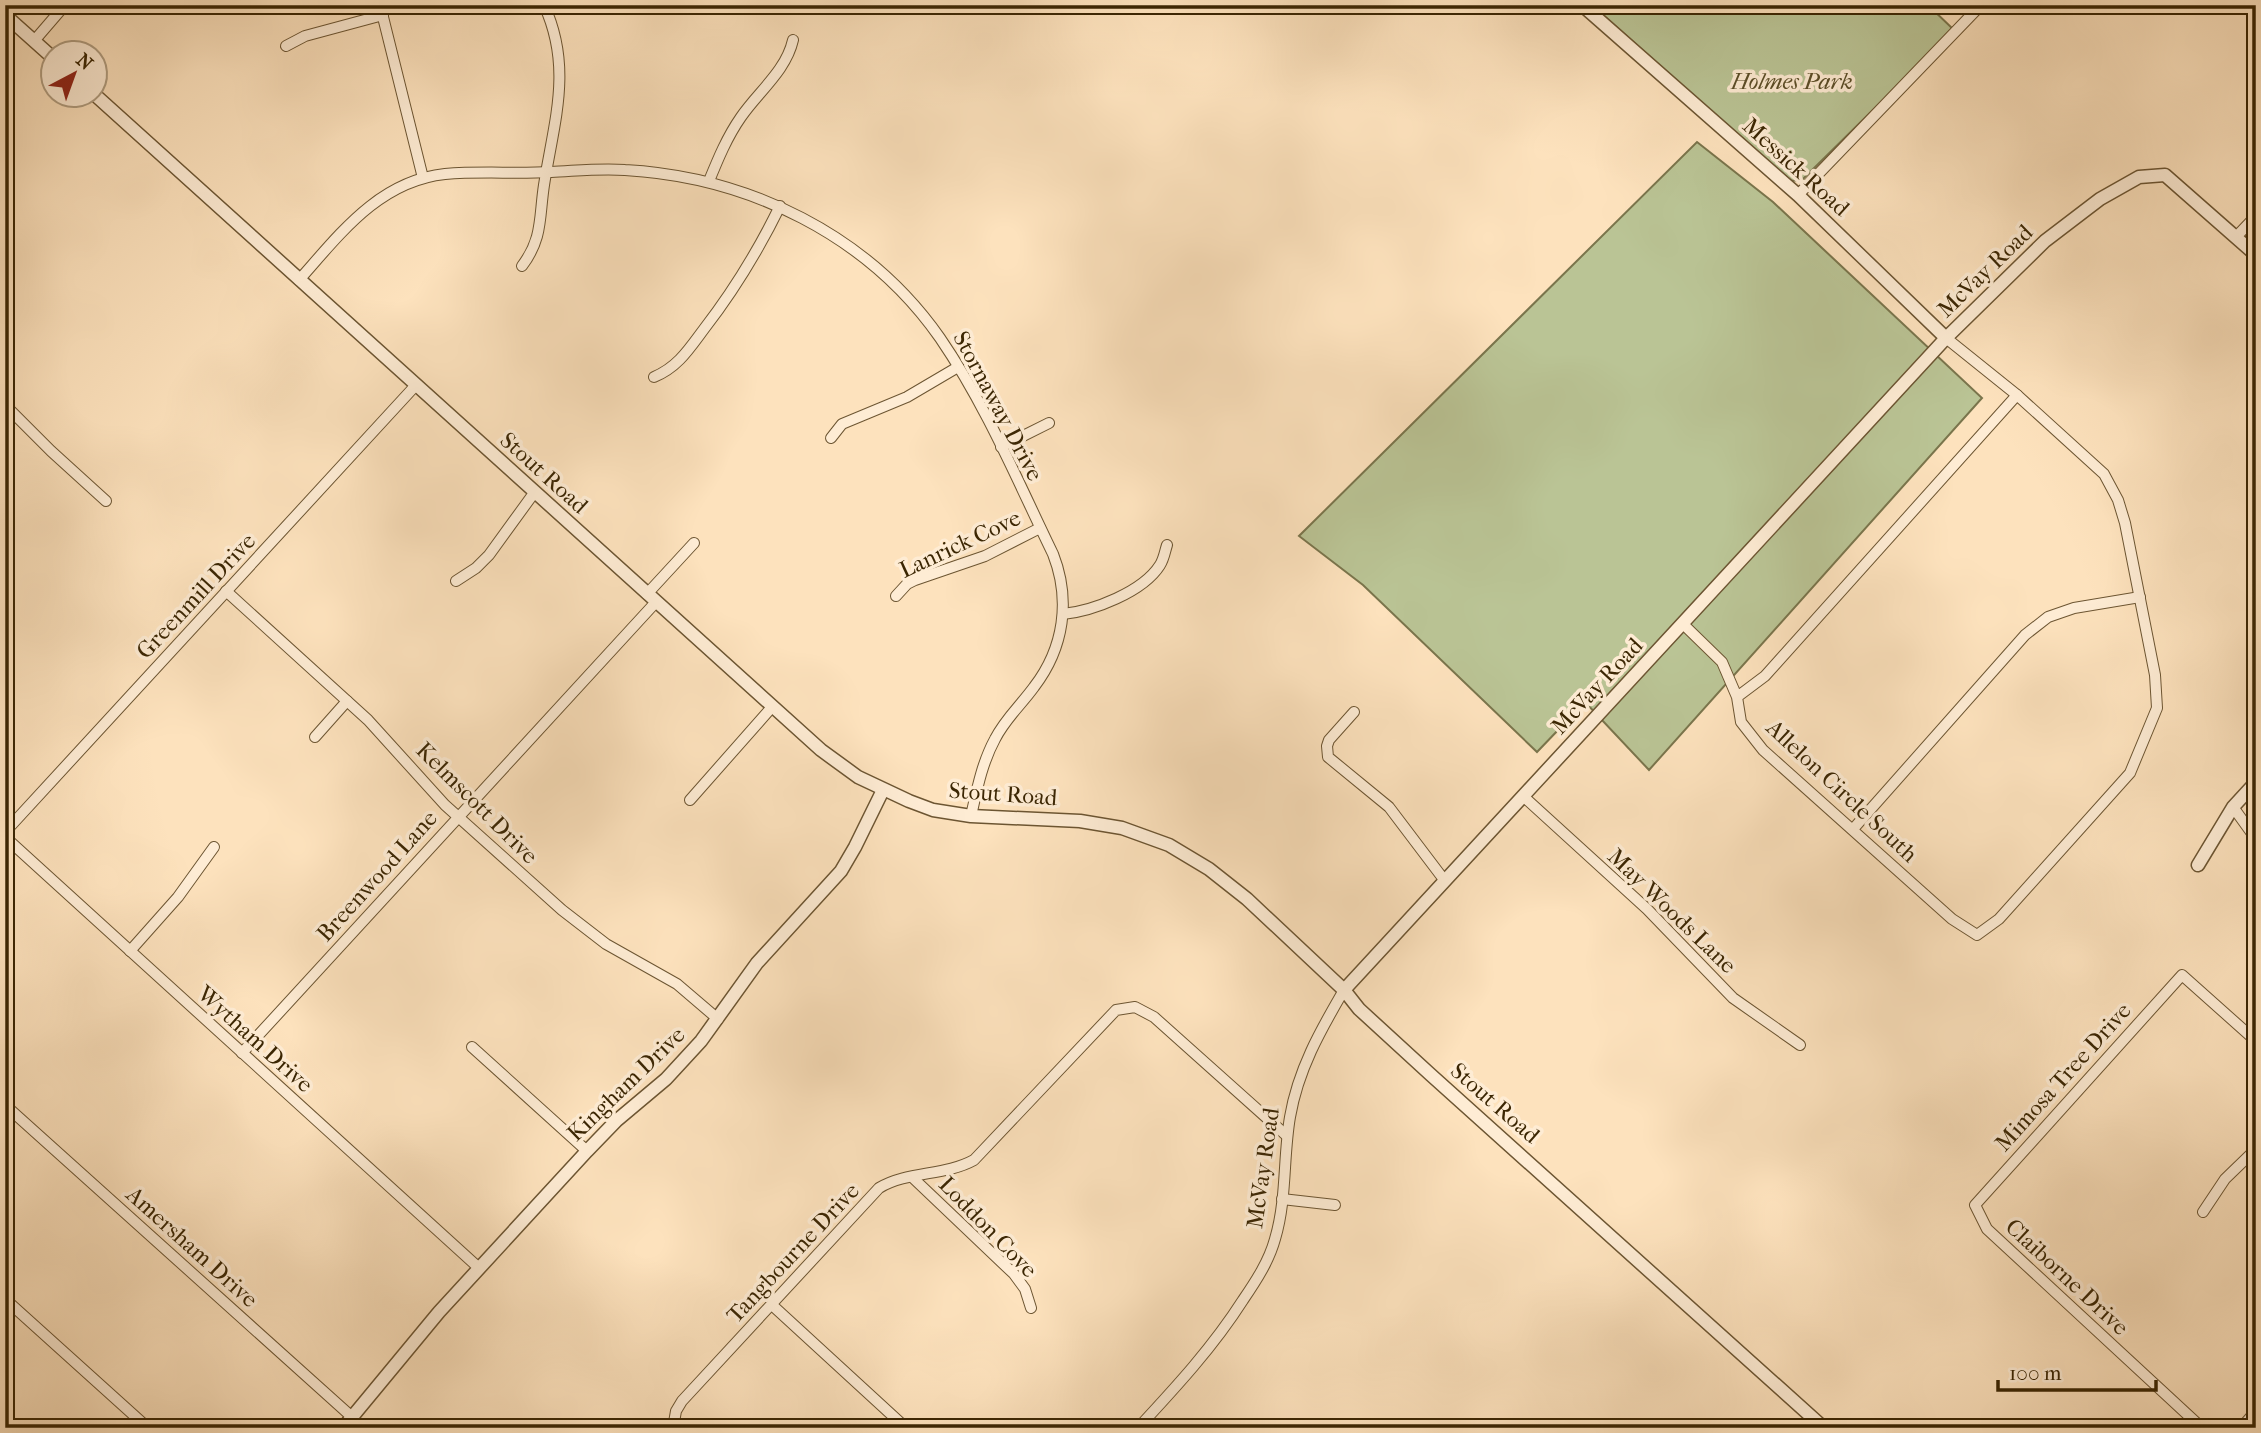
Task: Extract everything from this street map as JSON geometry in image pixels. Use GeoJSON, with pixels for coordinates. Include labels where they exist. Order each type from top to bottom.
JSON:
{"type":"FeatureCollection","features":[{"type":"Feature","properties":{"kind":"street"},"geometry":{"type":"LineString","coordinates":[[34,41],[65,5]]}},
{"type":"Feature","properties":{"kind":"street"},"geometry":{"type":"LineString","coordinates":[[522,267],[537,243],[561,78],[556,40],[544,5]]}},
{"type":"Feature","properties":{"kind":"street","name":"Messick Road"},"geometry":{"type":"LineString","coordinates":[[1582,5],[1798,195],[1946,338]]}},
{"type":"Feature","properties":{"kind":"street"},"geometry":{"type":"LineString","coordinates":[[1798,195],[1981,5]]}},
{"type":"Feature","properties":{"kind":"street"},"geometry":{"type":"LineString","coordinates":[[285,46],[305,36],[381,10],[423,178]]}},
{"type":"Feature","properties":{"kind":"street"},"geometry":{"type":"LineString","coordinates":[[5,15],[38,45]]}},
{"type":"Feature","properties":{"kind":"street"},"geometry":{"type":"LineString","coordinates":[[709,181],[726,141],[749,106],[788,58],[793,40]]}},
{"type":"Feature","properties":{"kind":"street","name":"Stout Road"},"geometry":{"type":"LineString","coordinates":[[108,107],[534,493],[839,764],[883,790],[933,810],[971,817],[1097,823],[1133,832],[1169,845],[1189,856],[1228,883],[1431,1075],[1824,1428]]}},
{"type":"Feature","properties":{"kind":"street","name":"Stornaway Drive"},"geometry":{"type":"LineString","coordinates":[[299,280],[368,206],[395,189],[423,178],[458,173],[621,170],[664,173],[709,181],[780,206],[828,233],[889,279],[925,318],[958,367],[1040,528],[1058,568],[1064,598],[1060,633],[1048,666],[995,738],[982,768],[971,817]]}},
{"type":"Feature","properties":{"kind":"street","name":"McVay Road"},"geometry":{"type":"LineString","coordinates":[[1138,1428],[1206,1353],[1262,1270],[1275,1240],[1282,1199],[1287,1136],[1297,1084],[1344,990],[1946,338],[2045,241],[2101,199],[2139,177],[2165,175],[2256,255]]}},
{"type":"Feature","properties":{"kind":"street"},"geometry":{"type":"LineString","coordinates":[[654,377],[675,366],[729,297],[753,259],[780,206]]}},
{"type":"Feature","properties":{"kind":"street"},"geometry":{"type":"LineString","coordinates":[[2236,237],[2256,216]]}},
{"type":"Feature","properties":{"kind":"street"},"geometry":{"type":"LineString","coordinates":[[1854,828],[2025,635],[2048,617],[2074,608],[2140,597],[2118,500],[2104,474],[2017,396],[1946,338]]}},
{"type":"Feature","properties":{"kind":"street"},"geometry":{"type":"LineString","coordinates":[[831,438],[842,424],[907,397],[958,367]]}},
{"type":"Feature","properties":{"kind":"street","name":"Greenmill Drive"},"geometry":{"type":"LineString","coordinates":[[5,835],[416,385]]}},
{"type":"Feature","properties":{"kind":"street"},"geometry":{"type":"LineString","coordinates":[[1737,697],[1765,676],[2017,396]]}},
{"type":"Feature","properties":{"kind":"street"},"geometry":{"type":"LineString","coordinates":[[5,405],[106,500]]}},
{"type":"Feature","properties":{"kind":"street"},"geometry":{"type":"LineString","coordinates":[[1001,447],[1049,423]]}},
{"type":"Feature","properties":{"kind":"street"},"geometry":{"type":"LineString","coordinates":[[456,580],[489,555],[534,493]]}},
{"type":"Feature","properties":{"kind":"street","name":"Lanrick Cove"},"geometry":{"type":"LineString","coordinates":[[896,596],[915,580],[971,562],[1040,528]]}},
{"type":"Feature","properties":{"kind":"street","name":"Breenwood Lane"},"geometry":{"type":"LineString","coordinates":[[242,1053],[458,817],[652,598],[694,543]]}},
{"type":"Feature","properties":{"kind":"street"},"geometry":{"type":"LineString","coordinates":[[1063,614],[1091,609],[1136,587],[1160,565],[1167,545]]}},
{"type":"Feature","properties":{"kind":"street","name":"Kelmscott Drive"},"geometry":{"type":"LineString","coordinates":[[226,591],[385,736],[458,817],[577,923],[607,944],[677,984],[718,1019]]}},
{"type":"Feature","properties":{"kind":"street","name":"Allelon Circle South"},"geometry":{"type":"LineString","coordinates":[[1683,624],[1722,662],[1737,697],[1741,722],[1763,750],[1854,828],[1952,919],[1976,934],[1999,919],[2130,773],[2157,708],[2155,675],[2140,597]]}},
{"type":"Feature","properties":{"kind":"street"},"geometry":{"type":"LineString","coordinates":[[315,737],[347,701]]}},
{"type":"Feature","properties":{"kind":"street"},"geometry":{"type":"LineString","coordinates":[[690,800],[772,707]]}},
{"type":"Feature","properties":{"kind":"street"},"geometry":{"type":"LineString","coordinates":[[1354,712],[1329,740],[1326,746],[1328,757],[1389,807],[1445,881]]}},
{"type":"Feature","properties":{"kind":"street"},"geometry":{"type":"LineString","coordinates":[[2198,865],[2233,807],[2256,782]]}},
{"type":"Feature","properties":{"kind":"street","name":"Kingham Drive"},"geometry":{"type":"LineString","coordinates":[[342,1428],[400,1358],[587,1151],[616,1121],[666,1079],[718,1019],[757,963],[841,871],[883,790]]}},
{"type":"Feature","properties":{"kind":"street","name":"May Woods Lane"},"geometry":{"type":"LineString","coordinates":[[1524,797],[1647,909],[1733,998],[1800,1045]]}},
{"type":"Feature","properties":{"kind":"street"},"geometry":{"type":"LineString","coordinates":[[2233,807],[2256,839]]}},
{"type":"Feature","properties":{"kind":"street","name":"Wytham Drive"},"geometry":{"type":"LineString","coordinates":[[5,835],[480,1268]]}},
{"type":"Feature","properties":{"kind":"street"},"geometry":{"type":"LineString","coordinates":[[130,951],[178,897],[214,847]]}},
{"type":"Feature","properties":{"kind":"street","name":"Mimosa Tree Drive"},"geometry":{"type":"LineString","coordinates":[[1975,1205],[2182,975],[2256,1041]]}},
{"type":"Feature","properties":{"kind":"street","name":"Tangbourne Drive"},"geometry":{"type":"LineString","coordinates":[[673,1428],[676,1411],[682,1401],[879,1188],[887,1183],[961,1165],[977,1157],[1109,1015],[1126,1007],[1135,1007],[1154,1017],[1287,1136]]}},
{"type":"Feature","properties":{"kind":"street"},"geometry":{"type":"LineString","coordinates":[[472,1047],[587,1151]]}},
{"type":"Feature","properties":{"kind":"street","name":"Amersham Drive"},"geometry":{"type":"LineString","coordinates":[[5,1105],[352,1417]]}},
{"type":"Feature","properties":{"kind":"street"},"geometry":{"type":"LineString","coordinates":[[2203,1212],[2225,1179],[2256,1149]]}},
{"type":"Feature","properties":{"kind":"street","name":"Loddon Cove"},"geometry":{"type":"LineString","coordinates":[[912,1177],[1014,1274],[1025,1289],[1031,1308]]}},
{"type":"Feature","properties":{"kind":"street"},"geometry":{"type":"LineString","coordinates":[[1282,1199],[1335,1205]]}},
{"type":"Feature","properties":{"kind":"street","name":"Claiborne Drive"},"geometry":{"type":"LineString","coordinates":[[1975,1205],[1987,1229],[2202,1428]]}},
{"type":"Feature","properties":{"kind":"street"},"geometry":{"type":"LineString","coordinates":[[5,1299],[148,1428]]}},
{"type":"Feature","properties":{"kind":"street"},"geometry":{"type":"LineString","coordinates":[[772,1305],[906,1428]]}},
{"type":"Feature","properties":{"kind":"street"},"geometry":{"type":"LineString","coordinates":[[2241,1428],[2256,1411]]}},
{"type":"Feature","properties":{"kind":"green space","name":"Holmes Park"},"geometry":{"type":"Polygon","coordinates":[[[1592,5],[1928,5],[1954,30],[1802,180],[1789,181],[1592,5]]]}},
{"type":"Feature","properties":{"kind":"green space"},"geometry":{"type":"Polygon","coordinates":[[[1697,142],[1773,202],[1982,398],[1649,770],[1585,702],[1537,752],[1363,585],[1299,536],[1697,142]]]}}]}
